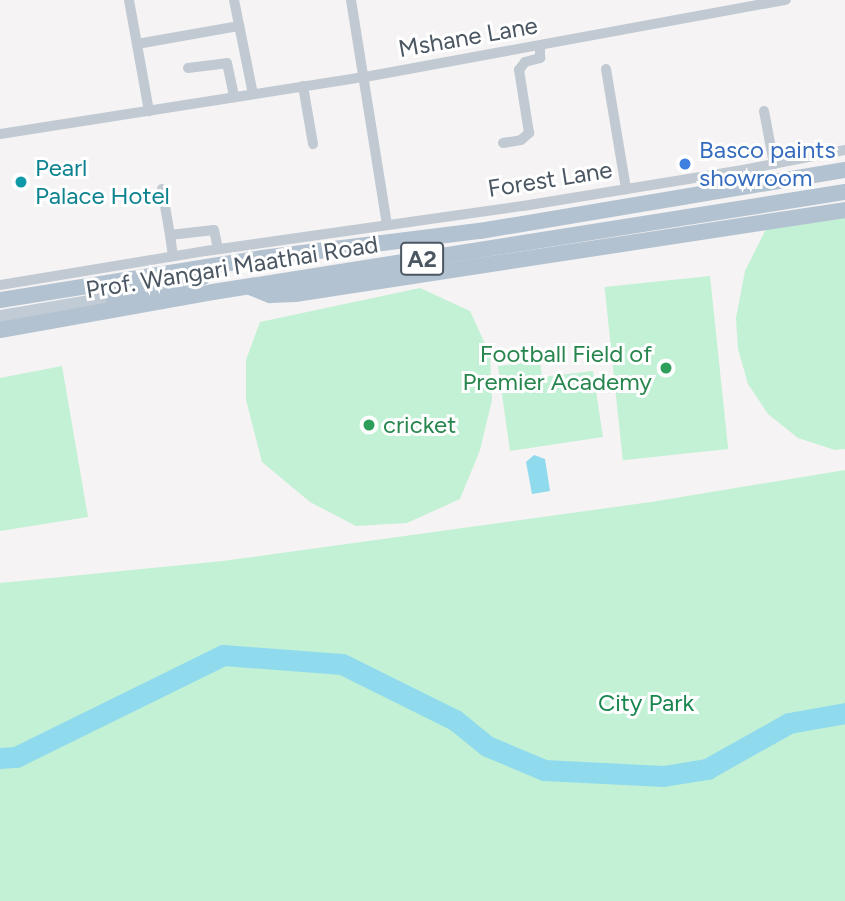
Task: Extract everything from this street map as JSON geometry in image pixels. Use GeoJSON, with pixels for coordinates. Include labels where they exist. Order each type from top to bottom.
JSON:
{"type":"FeatureCollection","features":[{"type":"Feature","properties":{"kind":"main road","name":"Prof. Wangari Maathai Road"},"geometry":{"type":"LineString","coordinates":[[0,300],[303,254],[480,231],[845,170]]}},
{"type":"Feature","properties":{"kind":"main road","name":"Prof. Wangari Maathai Road"},"geometry":{"type":"LineString","coordinates":[[0,330],[247,286],[845,192]]}},
{"type":"Feature","properties":{"kind":"main road"},"geometry":{"type":"LineString","coordinates":[[247,286],[270,295],[295,294],[845,210]]}},
{"type":"Feature","properties":{"kind":"main road"},"geometry":{"type":"LineString","coordinates":[[113,298],[303,254]]}},
{"type":"Feature","properties":{"kind":"main road"},"geometry":{"type":"LineString","coordinates":[[113,298],[213,292]]}},
{"type":"Feature","properties":{"kind":"main road","name":"Prof. Wangari Maathai Road"},"geometry":{"type":"LineString","coordinates":[[0,317],[113,298]]}},
{"type":"Feature","properties":{"kind":"street"},"geometry":{"type":"LineString","coordinates":[[234,0],[253,94]]}},
{"type":"Feature","properties":{"kind":"street"},"geometry":{"type":"LineString","coordinates":[[351,0],[387,225]]}},
{"type":"Feature","properties":{"kind":"street","name":"Mshane Lane"},"geometry":{"type":"LineString","coordinates":[[0,135],[540,46],[786,0]]}},
{"type":"Feature","properties":{"kind":"street"},"geometry":{"type":"LineString","coordinates":[[132,1],[149,111]]}},
{"type":"Feature","properties":{"kind":"street"},"geometry":{"type":"LineString","coordinates":[[137,44],[239,26]]}},
{"type":"Feature","properties":{"kind":"street"},"geometry":{"type":"LineString","coordinates":[[503,143],[520,140],[529,133],[519,70],[524,62],[540,58],[540,46]]}},
{"type":"Feature","properties":{"kind":"street"},"geometry":{"type":"LineString","coordinates":[[188,68],[227,63],[234,97]]}},
{"type":"Feature","properties":{"kind":"street"},"geometry":{"type":"LineString","coordinates":[[606,69],[626,188]]}},
{"type":"Feature","properties":{"kind":"street"},"geometry":{"type":"LineString","coordinates":[[303,86],[313,144]]}},
{"type":"Feature","properties":{"kind":"street"},"geometry":{"type":"LineString","coordinates":[[764,111],[774,164]]}},
{"type":"Feature","properties":{"kind":"street","name":"Forest Lane"},"geometry":{"type":"LineString","coordinates":[[260,244],[774,164],[845,149]]}},
{"type":"Feature","properties":{"kind":"street"},"geometry":{"type":"LineString","coordinates":[[162,189],[173,256]]}},
{"type":"Feature","properties":{"kind":"street"},"geometry":{"type":"LineString","coordinates":[[170,235],[214,230],[219,249]]}},
{"type":"Feature","properties":{"kind":"street","name":"Prof. Wangari Maathai Road"},"geometry":{"type":"LineString","coordinates":[[0,285],[260,244]]}},
{"type":"Feature","properties":{"kind":"green space"},"geometry":{"type":"Polygon","coordinates":[[[845,218],[845,449],[835,450],[798,438],[768,414],[748,384],[738,349],[736,318],[745,271],[766,229],[845,218]]]}},
{"type":"Feature","properties":{"kind":"green space","name":"Football Field of Premier Academy"},"geometry":{"type":"Polygon","coordinates":[[[710,276],[728,449],[623,460],[605,287],[710,276]]]}},
{"type":"Feature","properties":{"kind":"green space","name":"cricket"},"geometry":{"type":"Polygon","coordinates":[[[420,288],[470,311],[490,355],[492,400],[480,450],[460,499],[407,523],[356,526],[310,502],[262,462],[246,400],[246,360],[260,322],[420,288]]]}},
{"type":"Feature","properties":{"kind":"green space"},"geometry":{"type":"Polygon","coordinates":[[[540,361],[542,377],[593,371],[603,437],[510,451],[498,366],[540,361]]]}},
{"type":"Feature","properties":{"kind":"green space"},"geometry":{"type":"Polygon","coordinates":[[[62,366],[88,517],[0,531],[0,378],[62,366]]]}},
{"type":"Feature","properties":{"kind":"green space","name":"City Park"},"geometry":{"type":"Polygon","coordinates":[[[845,470],[845,901],[0,901],[0,583],[223,561],[651,502],[845,470]]]}},
{"type":"Feature","properties":{"kind":"water"},"geometry":{"type":"Polygon","coordinates":[[[534,455],[545,459],[550,491],[532,494],[526,462],[534,455]]]}},
{"type":"Feature","properties":{"kind":"waterway"},"geometry":{"type":"LineString","coordinates":[[0,758],[16,757],[223,655],[342,664],[455,720],[487,746],[544,770],[663,776],[707,769],[789,723],[845,713]]}},
{"type":"Feature","properties":{"kind":"place","name":"Basco paints showroom"},"geometry":{"type":"Point","coordinates":[685,164]}},
{"type":"Feature","properties":{"kind":"place","name":"Pearl Palace Hotel"},"geometry":{"type":"Point","coordinates":[21,182]}},
{"type":"Feature","properties":{"kind":"place","name":"Football Field of Premier Academy"},"geometry":{"type":"Point","coordinates":[666,368]}},
{"type":"Feature","properties":{"kind":"place","name":"cricket"},"geometry":{"type":"Point","coordinates":[369,425]}}]}
